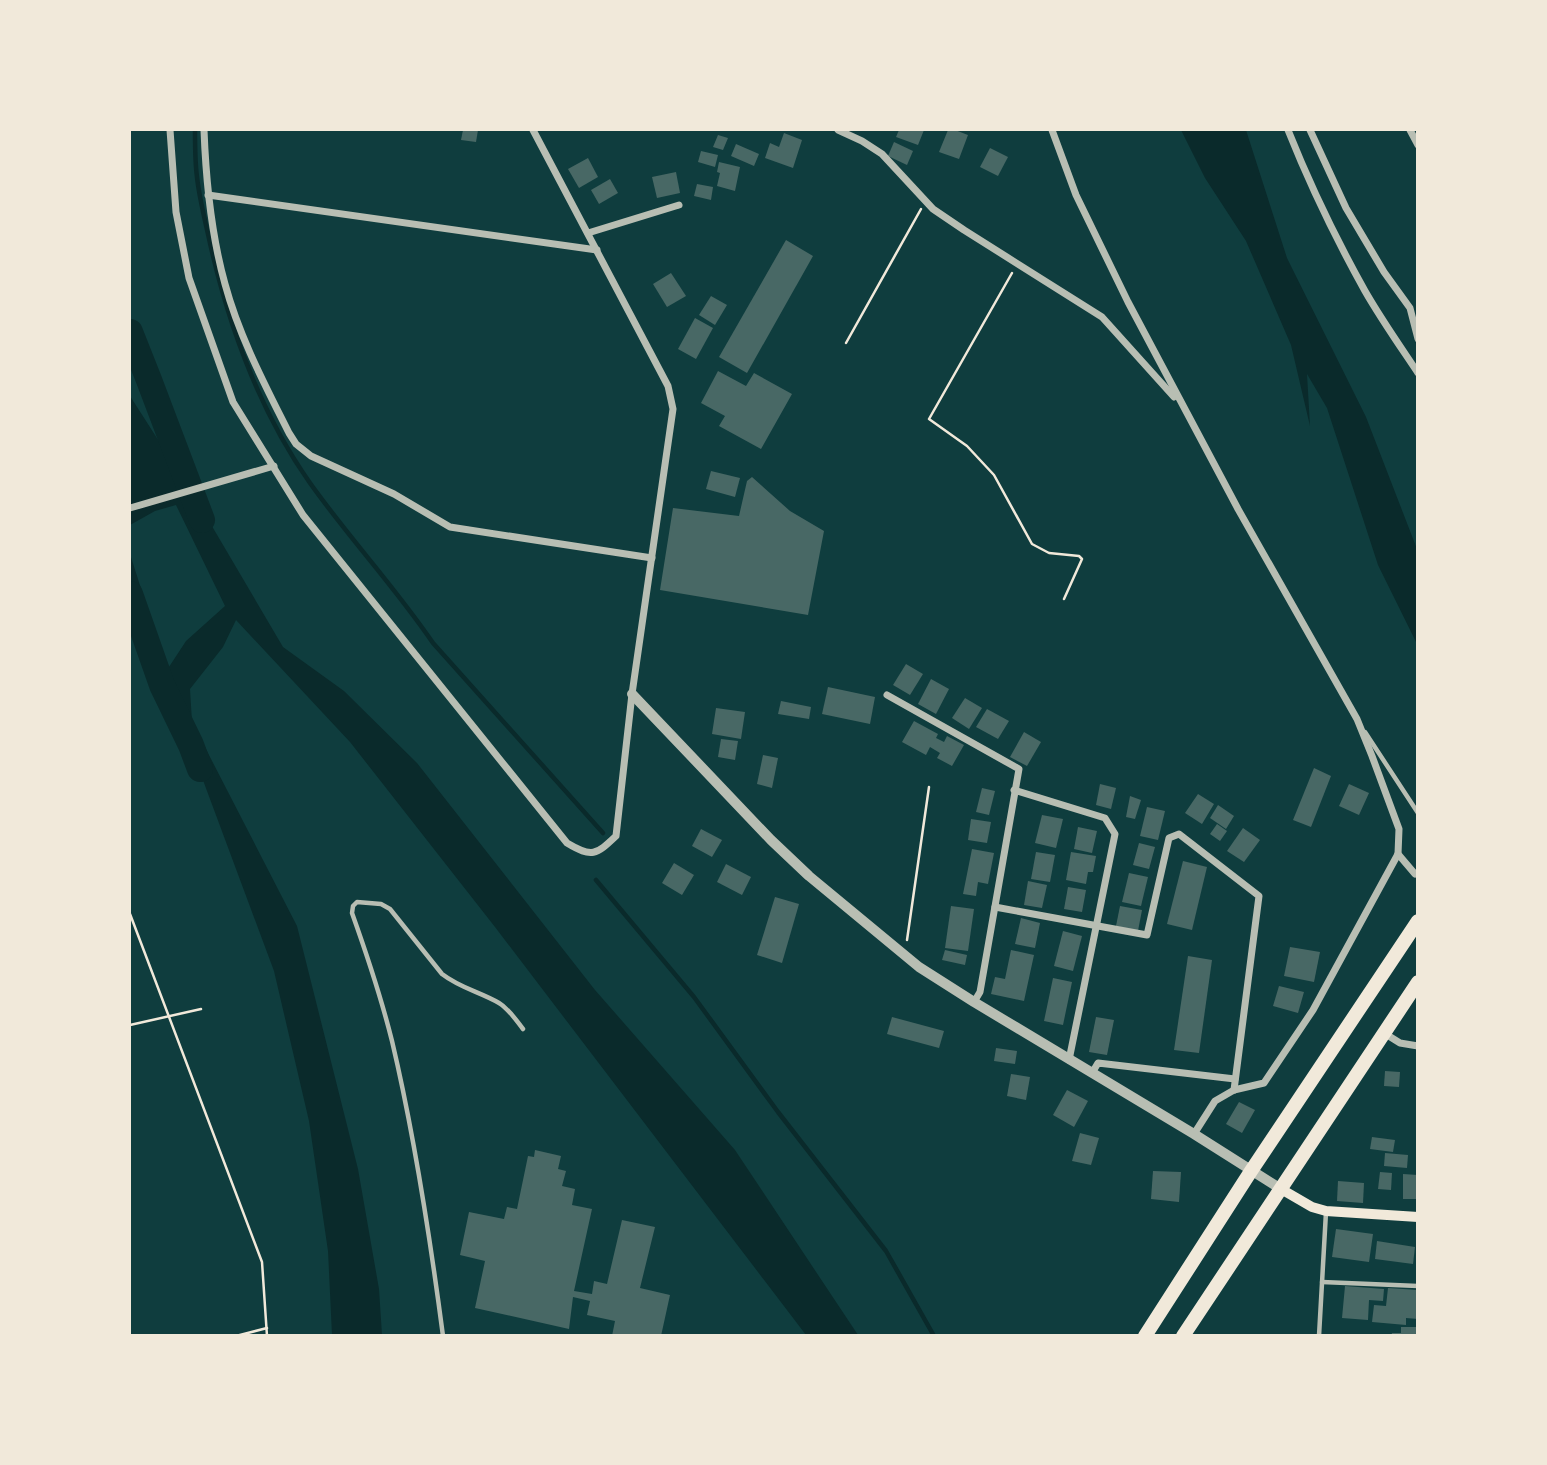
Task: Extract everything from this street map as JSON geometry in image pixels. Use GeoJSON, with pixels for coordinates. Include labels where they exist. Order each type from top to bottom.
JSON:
{"type":"FeatureCollection","features":[{"type":"Feature","properties":{"kind":"highway"},"geometry":{"type":"LineString","coordinates":[[1145,1335],[1418,921]]}},
{"type":"Feature","properties":{"kind":"highway"},"geometry":{"type":"LineString","coordinates":[[1183,1335],[1418,982]]}},
{"type":"Feature","properties":{"kind":"main road"},"geometry":{"type":"LineString","coordinates":[[1281,1189],[1312,1207],[1326,1211],[1418,1217]]}},
{"type":"Feature","properties":{"kind":"street"},"geometry":{"type":"LineString","coordinates":[[170,130],[176,212],[189,278],[233,402],[270,467],[303,515],[567,843],[584,853],[601,850],[617,836],[632,694],[673,409],[668,386],[533,130]]}},
{"type":"Feature","properties":{"kind":"street"},"geometry":{"type":"LineString","coordinates":[[204,130],[214,240],[225,286],[249,351],[296,444],[311,456],[394,494],[450,527],[652,558]]}},
{"type":"Feature","properties":{"kind":"street"},"geometry":{"type":"LineString","coordinates":[[838,130],[882,154],[933,209],[1102,317],[1183,406]]}},
{"type":"Feature","properties":{"kind":"street"},"geometry":{"type":"LineString","coordinates":[[1052,130],[1082,207],[1128,302],[1238,509],[1357,719],[1399,829],[1398,854],[1313,1010],[1264,1083],[1234,1090],[1215,1101],[1194,1134]]}},
{"type":"Feature","properties":{"kind":"street"},"geometry":{"type":"LineString","coordinates":[[1288,130],[1329,224],[1366,293],[1418,373]]}},
{"type":"Feature","properties":{"kind":"street"},"geometry":{"type":"LineString","coordinates":[[1310,130],[1346,208],[1384,272],[1410,308],[1418,339]]}},
{"type":"Feature","properties":{"kind":"street"},"geometry":{"type":"LineString","coordinates":[[1410,130],[1418,145]]}},
{"type":"Feature","properties":{"kind":"street"},"geometry":{"type":"LineString","coordinates":[[208,195],[597,250]]}},
{"type":"Feature","properties":{"kind":"street"},"geometry":{"type":"LineString","coordinates":[[588,233],[678,205]]}},
{"type":"Feature","properties":{"kind":"street"},"geometry":{"type":"LineString","coordinates":[[130,508],[270,467]]}},
{"type":"Feature","properties":{"kind":"street"},"geometry":{"type":"LineString","coordinates":[[632,694],[809,876],[919,967],[1281,1189]]}},
{"type":"Feature","properties":{"kind":"street"},"geometry":{"type":"LineString","coordinates":[[887,695],[1018,769],[980,992],[974,1002]]}},
{"type":"Feature","properties":{"kind":"street"},"geometry":{"type":"LineString","coordinates":[[1014,790],[1105,818],[1115,834],[1069,1060]]}},
{"type":"Feature","properties":{"kind":"street"},"geometry":{"type":"LineString","coordinates":[[995,907],[1147,935],[1168,838],[1179,834],[1259,896],[1234,1090]]}},
{"type":"Feature","properties":{"kind":"street"},"geometry":{"type":"LineString","coordinates":[[1398,854],[1415,874]]}},
{"type":"Feature","properties":{"kind":"street"},"geometry":{"type":"LineString","coordinates":[[1384,1033],[1399,1043],[1418,1046]]}},
{"type":"Feature","properties":{"kind":"street"},"geometry":{"type":"LineString","coordinates":[[1092,1073],[1098,1063],[1235,1080]]}},
{"type":"Feature","properties":{"kind":"lane"},"geometry":{"type":"LineString","coordinates":[[1357,719],[1418,813]]}},
{"type":"Feature","properties":{"kind":"lane"},"geometry":{"type":"LineString","coordinates":[[443,1335],[432,1251],[409,1118],[391,1039],[367,953],[352,913],[353,906],[357,902],[381,904],[390,909],[442,974],[452,982],[498,1003],[507,1009],[523,1028]]}},
{"type":"Feature","properties":{"kind":"lane"},"geometry":{"type":"LineString","coordinates":[[1319,1335],[1326,1211]]}},
{"type":"Feature","properties":{"kind":"lane"},"geometry":{"type":"LineString","coordinates":[[1322,1282],[1418,1286]]}},
{"type":"Feature","properties":{"kind":"path"},"geometry":{"type":"LineString","coordinates":[[846,344],[926,200]]}},
{"type":"Feature","properties":{"kind":"path"},"geometry":{"type":"LineString","coordinates":[[1017,264],[929,419],[967,446],[994,475],[1032,544],[1049,553],[1079,556],[1082,559],[1064,599]]}},
{"type":"Feature","properties":{"kind":"path"},"geometry":{"type":"LineString","coordinates":[[901,953],[907,944],[929,787]]}},
{"type":"Feature","properties":{"kind":"path"},"geometry":{"type":"LineString","coordinates":[[130,914],[262,1262],[267,1335]]}},
{"type":"Feature","properties":{"kind":"path"},"geometry":{"type":"LineString","coordinates":[[130,1025],[201,1009]]}},
{"type":"Feature","properties":{"kind":"path"},"geometry":{"type":"LineString","coordinates":[[236,1335],[267,1328]]}},
{"type":"Feature","properties":{"kind":"water"},"geometry":{"type":"Polygon","coordinates":[[[1181,130],[1246,130],[1287,258],[1366,417],[1417,549],[1417,644],[1378,565],[1327,408],[1307,374],[1310,426],[1291,345],[1246,241],[1205,178],[1181,130]]]}},
{"type":"Feature","properties":{"kind":"water"},"geometry":{"type":"Polygon","coordinates":[[[130,396],[196,499],[283,647],[344,691],[417,763],[595,990],[735,1150],[858,1335],[806,1335],[495,927],[350,742],[236,620],[223,647],[190,689],[192,722],[297,926],[358,1169],[379,1289],[382,1335],[332,1335],[328,1251],[309,1121],[274,971],[130,584],[130,554],[167,670],[186,641],[225,606],[176,505],[155,511],[130,525],[130,396]]]}},
{"type":"Feature","properties":{"kind":"building"},"geometry":{"type":"Polygon","coordinates":[[[463,130],[478,130],[476,142],[461,140],[463,130]]]}},
{"type":"Feature","properties":{"kind":"building"},"geometry":{"type":"Polygon","coordinates":[[[899,130],[924,130],[918,145],[896,137],[899,130]]]}},
{"type":"Feature","properties":{"kind":"building"},"geometry":{"type":"Polygon","coordinates":[[[948,130],[968,135],[959,159],[939,152],[948,130]]]}},
{"type":"Feature","properties":{"kind":"building"},"geometry":{"type":"Polygon","coordinates":[[[784,133],[802,140],[793,168],[765,158],[770,143],[779,147],[784,133]]]}},
{"type":"Feature","properties":{"kind":"building"},"geometry":{"type":"Polygon","coordinates":[[[718,135],[728,138],[723,150],[713,147],[718,135]]]}},
{"type":"Feature","properties":{"kind":"building"},"geometry":{"type":"Polygon","coordinates":[[[894,142],[913,151],[907,165],[888,156],[894,142]]]}},
{"type":"Feature","properties":{"kind":"building"},"geometry":{"type":"Polygon","coordinates":[[[736,144],[759,154],[754,166],[731,156],[736,144]]]}},
{"type":"Feature","properties":{"kind":"building"},"geometry":{"type":"Polygon","coordinates":[[[990,148],[1008,157],[998,176],[980,167],[990,148]]]}},
{"type":"Feature","properties":{"kind":"building"},"geometry":{"type":"Polygon","coordinates":[[[701,151],[718,155],[715,167],[698,162],[701,151]]]}},
{"type":"Feature","properties":{"kind":"building"},"geometry":{"type":"Polygon","coordinates":[[[588,158],[598,177],[579,188],[568,169],[588,158]]]}},
{"type":"Feature","properties":{"kind":"building"},"geometry":{"type":"Polygon","coordinates":[[[719,162],[740,167],[735,191],[717,186],[719,162]]]}},
{"type":"Feature","properties":{"kind":"building"},"geometry":{"type":"Polygon","coordinates":[[[676,172],[680,193],[657,198],[652,177],[676,172]]]}},
{"type":"Feature","properties":{"kind":"building"},"geometry":{"type":"Polygon","coordinates":[[[610,179],[618,193],[599,204],[591,190],[610,179]]]}},
{"type":"Feature","properties":{"kind":"building"},"geometry":{"type":"Polygon","coordinates":[[[697,184],[713,187],[711,200],[694,196],[697,184]]]}},
{"type":"Feature","properties":{"kind":"building"},"geometry":{"type":"Polygon","coordinates":[[[786,240],[813,256],[747,373],[719,357],[786,240]]]}},
{"type":"Feature","properties":{"kind":"building"},"geometry":{"type":"Polygon","coordinates":[[[671,273],[686,296],[667,307],[653,284],[671,273]]]}},
{"type":"Feature","properties":{"kind":"building"},"geometry":{"type":"Polygon","coordinates":[[[711,296],[727,305],[715,325],[699,315],[711,296]]]}},
{"type":"Feature","properties":{"kind":"building"},"geometry":{"type":"Polygon","coordinates":[[[695,318],[713,328],[696,359],[678,349],[695,318]]]}},
{"type":"Feature","properties":{"kind":"building"},"geometry":{"type":"Polygon","coordinates":[[[718,371],[746,386],[754,373],[792,394],[761,449],[719,426],[725,416],[701,403],[718,371]]]}},
{"type":"Feature","properties":{"kind":"building"},"geometry":{"type":"Polygon","coordinates":[[[711,471],[740,478],[735,497],[706,489],[711,471]]]}},
{"type":"Feature","properties":{"kind":"building"},"geometry":{"type":"Polygon","coordinates":[[[752,477],[790,511],[824,531],[808,615],[660,590],[673,508],[739,516],[747,481],[752,477]]]}},
{"type":"Feature","properties":{"kind":"building"},"geometry":{"type":"Polygon","coordinates":[[[906,664],[923,674],[910,695],[893,685],[906,664]]]}},
{"type":"Feature","properties":{"kind":"building"},"geometry":{"type":"Polygon","coordinates":[[[931,679],[949,689],[936,714],[918,704],[931,679]]]}},
{"type":"Feature","properties":{"kind":"building"},"geometry":{"type":"Polygon","coordinates":[[[828,687],[875,697],[870,724],[822,714],[828,687]]]}},
{"type":"Feature","properties":{"kind":"building"},"geometry":{"type":"Polygon","coordinates":[[[965,698],[982,708],[969,729],[952,718],[965,698]]]}},
{"type":"Feature","properties":{"kind":"building"},"geometry":{"type":"Polygon","coordinates":[[[781,701],[811,707],[809,719],[778,714],[781,701]]]}},
{"type":"Feature","properties":{"kind":"building"},"geometry":{"type":"Polygon","coordinates":[[[716,708],[745,712],[741,739],[712,734],[716,708]]]}},
{"type":"Feature","properties":{"kind":"building"},"geometry":{"type":"Polygon","coordinates":[[[987,709],[1009,721],[998,739],[976,727],[987,709]]]}},
{"type":"Feature","properties":{"kind":"building"},"geometry":{"type":"Polygon","coordinates":[[[914,721],[938,734],[936,738],[944,742],[947,736],[964,745],[952,766],[937,758],[940,753],[930,747],[926,755],[902,742],[914,721]]]}},
{"type":"Feature","properties":{"kind":"building"},"geometry":{"type":"Polygon","coordinates":[[[1024,732],[1041,742],[1027,766],[1010,757],[1024,732]]]}},
{"type":"Feature","properties":{"kind":"building"},"geometry":{"type":"Polygon","coordinates":[[[721,739],[738,741],[735,760],[718,757],[721,739]]]}},
{"type":"Feature","properties":{"kind":"building"},"geometry":{"type":"Polygon","coordinates":[[[763,755],[778,758],[772,788],[757,784],[763,755]]]}},
{"type":"Feature","properties":{"kind":"building"},"geometry":{"type":"Polygon","coordinates":[[[1314,768],[1331,776],[1311,827],[1293,820],[1314,768]]]}},
{"type":"Feature","properties":{"kind":"building"},"geometry":{"type":"Polygon","coordinates":[[[1100,784],[1116,788],[1111,809],[1096,805],[1100,784]]]}},
{"type":"Feature","properties":{"kind":"building"},"geometry":{"type":"Polygon","coordinates":[[[1349,784],[1369,793],[1359,815],[1339,806],[1349,784]]]}},
{"type":"Feature","properties":{"kind":"building"},"geometry":{"type":"Polygon","coordinates":[[[982,788],[995,791],[989,815],[976,812],[982,788]]]}},
{"type":"Feature","properties":{"kind":"building"},"geometry":{"type":"Polygon","coordinates":[[[1198,794],[1214,804],[1202,824],[1185,813],[1198,794]]]}},
{"type":"Feature","properties":{"kind":"building"},"geometry":{"type":"Polygon","coordinates":[[[1130,796],[1141,800],[1135,819],[1126,817],[1130,796]]]}},
{"type":"Feature","properties":{"kind":"building"},"geometry":{"type":"Polygon","coordinates":[[[1218,805],[1234,816],[1226,829],[1210,818],[1218,805]]]}},
{"type":"Feature","properties":{"kind":"building"},"geometry":{"type":"Polygon","coordinates":[[[1147,807],[1165,811],[1158,840],[1140,836],[1147,807]]]}},
{"type":"Feature","properties":{"kind":"building"},"geometry":{"type":"Polygon","coordinates":[[[1042,815],[1063,819],[1056,848],[1035,843],[1042,815]]]}},
{"type":"Feature","properties":{"kind":"building"},"geometry":{"type":"Polygon","coordinates":[[[971,819],[991,822],[987,843],[968,840],[971,819]]]}},
{"type":"Feature","properties":{"kind":"building"},"geometry":{"type":"Polygon","coordinates":[[[1217,824],[1227,831],[1220,841],[1210,834],[1217,824]]]}},
{"type":"Feature","properties":{"kind":"building"},"geometry":{"type":"Polygon","coordinates":[[[1078,827],[1097,831],[1092,853],[1074,849],[1078,827]]]}},
{"type":"Feature","properties":{"kind":"building"},"geometry":{"type":"Polygon","coordinates":[[[1243,828],[1260,840],[1244,862],[1227,851],[1243,828]]]}},
{"type":"Feature","properties":{"kind":"building"},"geometry":{"type":"Polygon","coordinates":[[[701,829],[722,840],[712,857],[692,846],[701,829]]]}},
{"type":"Feature","properties":{"kind":"building"},"geometry":{"type":"Polygon","coordinates":[[[1139,843],[1155,847],[1149,869],[1133,865],[1139,843]]]}},
{"type":"Feature","properties":{"kind":"building"},"geometry":{"type":"Polygon","coordinates":[[[972,849],[994,853],[988,884],[978,882],[976,896],[963,894],[972,849]]]}},
{"type":"Feature","properties":{"kind":"building"},"geometry":{"type":"Polygon","coordinates":[[[1036,852],[1055,855],[1050,882],[1031,879],[1036,852]]]}},
{"type":"Feature","properties":{"kind":"building"},"geometry":{"type":"Polygon","coordinates":[[[1071,852],[1096,856],[1093,872],[1088,872],[1086,884],[1066,880],[1071,852]]]}},
{"type":"Feature","properties":{"kind":"building"},"geometry":{"type":"Polygon","coordinates":[[[1183,861],[1207,867],[1192,930],[1167,924],[1183,861]]]}},
{"type":"Feature","properties":{"kind":"building"},"geometry":{"type":"Polygon","coordinates":[[[674,863],[694,875],[682,895],[662,883],[674,863]]]}},
{"type":"Feature","properties":{"kind":"building"},"geometry":{"type":"Polygon","coordinates":[[[726,864],[751,877],[742,895],[717,882],[726,864]]]}},
{"type":"Feature","properties":{"kind":"building"},"geometry":{"type":"Polygon","coordinates":[[[1129,873],[1148,877],[1141,906],[1122,902],[1129,873]]]}},
{"type":"Feature","properties":{"kind":"building"},"geometry":{"type":"Polygon","coordinates":[[[1028,881],[1047,885],[1042,908],[1024,905],[1028,881]]]}},
{"type":"Feature","properties":{"kind":"building"},"geometry":{"type":"Polygon","coordinates":[[[1068,887],[1086,890],[1082,912],[1064,909],[1068,887]]]}},
{"type":"Feature","properties":{"kind":"building"},"geometry":{"type":"Polygon","coordinates":[[[775,897],[799,904],[782,963],[757,955],[775,897]]]}},
{"type":"Feature","properties":{"kind":"building"},"geometry":{"type":"Polygon","coordinates":[[[951,906],[974,909],[968,951],[945,948],[951,906]]]}},
{"type":"Feature","properties":{"kind":"building"},"geometry":{"type":"Polygon","coordinates":[[[1120,906],[1142,910],[1138,931],[1116,926],[1120,906]]]}},
{"type":"Feature","properties":{"kind":"building"},"geometry":{"type":"Polygon","coordinates":[[[1021,918],[1040,923],[1035,948],[1015,944],[1021,918]]]}},
{"type":"Feature","properties":{"kind":"building"},"geometry":{"type":"Polygon","coordinates":[[[1063,931],[1082,936],[1073,971],[1054,966],[1063,931]]]}},
{"type":"Feature","properties":{"kind":"building"},"geometry":{"type":"Polygon","coordinates":[[[1290,947],[1320,952],[1314,982],[1284,976],[1290,947]]]}},
{"type":"Feature","properties":{"kind":"building"},"geometry":{"type":"Polygon","coordinates":[[[945,950],[967,955],[965,965],[942,960],[945,950]]]}},
{"type":"Feature","properties":{"kind":"building"},"geometry":{"type":"Polygon","coordinates":[[[1011,950],[1034,955],[1024,1001],[991,994],[995,977],[1005,979],[1011,950]]]}},
{"type":"Feature","properties":{"kind":"building"},"geometry":{"type":"Polygon","coordinates":[[[1188,956],[1212,960],[1199,1053],[1174,1050],[1188,956]]]}},
{"type":"Feature","properties":{"kind":"building"},"geometry":{"type":"Polygon","coordinates":[[[1053,978],[1072,982],[1063,1025],[1044,1021],[1053,978]]]}},
{"type":"Feature","properties":{"kind":"building"},"geometry":{"type":"Polygon","coordinates":[[[1279,986],[1304,992],[1298,1013],[1273,1006],[1279,986]]]}},
{"type":"Feature","properties":{"kind":"building"},"geometry":{"type":"Polygon","coordinates":[[[892,1017],[944,1031],[939,1048],[887,1034],[892,1017]]]}},
{"type":"Feature","properties":{"kind":"building"},"geometry":{"type":"Polygon","coordinates":[[[1096,1017],[1114,1020],[1107,1055],[1089,1052],[1096,1017]]]}},
{"type":"Feature","properties":{"kind":"building"},"geometry":{"type":"Polygon","coordinates":[[[996,1048],[1017,1051],[1015,1064],[994,1061],[996,1048]]]}},
{"type":"Feature","properties":{"kind":"building"},"geometry":{"type":"Polygon","coordinates":[[[1385,1071],[1400,1072],[1399,1087],[1384,1086],[1385,1071]]]}},
{"type":"Feature","properties":{"kind":"building"},"geometry":{"type":"Polygon","coordinates":[[[1011,1074],[1030,1077],[1026,1100],[1007,1096],[1011,1074]]]}},
{"type":"Feature","properties":{"kind":"building"},"geometry":{"type":"Polygon","coordinates":[[[1067,1090],[1088,1101],[1074,1127],[1053,1115],[1067,1090]]]}},
{"type":"Feature","properties":{"kind":"building"},"geometry":{"type":"Polygon","coordinates":[[[1239,1102],[1255,1110],[1242,1133],[1226,1124],[1239,1102]]]}},
{"type":"Feature","properties":{"kind":"building"},"geometry":{"type":"Polygon","coordinates":[[[1080,1133],[1099,1138],[1091,1165],[1072,1161],[1080,1133]]]}},
{"type":"Feature","properties":{"kind":"building"},"geometry":{"type":"Polygon","coordinates":[[[1372,1137],[1395,1140],[1393,1152],[1370,1149],[1372,1137]]]}},
{"type":"Feature","properties":{"kind":"building"},"geometry":{"type":"Polygon","coordinates":[[[535,1150],[561,1156],[558,1169],[566,1171],[562,1186],[575,1189],[572,1205],[592,1209],[574,1291],[592,1294],[594,1281],[607,1284],[622,1220],[655,1227],[640,1288],[670,1295],[661,1336],[612,1336],[615,1321],[587,1315],[590,1301],[573,1297],[569,1329],[475,1308],[485,1261],[460,1255],[469,1212],[504,1219],[507,1207],[517,1209],[528,1156],[534,1157],[535,1150]]]}},
{"type":"Feature","properties":{"kind":"building"},"geometry":{"type":"Polygon","coordinates":[[[1385,1153],[1408,1155],[1407,1168],[1384,1166],[1385,1153]]]}},
{"type":"Feature","properties":{"kind":"building"},"geometry":{"type":"Polygon","coordinates":[[[1153,1171],[1181,1172],[1179,1202],[1151,1199],[1153,1171]]]}},
{"type":"Feature","properties":{"kind":"building"},"geometry":{"type":"Polygon","coordinates":[[[1380,1172],[1392,1173],[1391,1190],[1378,1189],[1380,1172]]]}},
{"type":"Feature","properties":{"kind":"building"},"geometry":{"type":"Polygon","coordinates":[[[1403,1174],[1418,1175],[1418,1199],[1403,1199],[1403,1174]]]}},
{"type":"Feature","properties":{"kind":"building"},"geometry":{"type":"Polygon","coordinates":[[[1338,1181],[1364,1183],[1363,1203],[1337,1201],[1338,1181]]]}},
{"type":"Feature","properties":{"kind":"building"},"geometry":{"type":"Polygon","coordinates":[[[1336,1229],[1373,1234],[1369,1262],[1332,1257],[1336,1229]]]}},
{"type":"Feature","properties":{"kind":"building"},"geometry":{"type":"Polygon","coordinates":[[[1377,1241],[1415,1247],[1413,1264],[1375,1259],[1377,1241]]]}},
{"type":"Feature","properties":{"kind":"building"},"geometry":{"type":"Polygon","coordinates":[[[1345,1286],[1384,1289],[1383,1301],[1369,1300],[1368,1320],[1342,1318],[1345,1286]]]}},
{"type":"Feature","properties":{"kind":"building"},"geometry":{"type":"Polygon","coordinates":[[[1388,1288],[1418,1290],[1418,1319],[1406,1318],[1406,1325],[1372,1322],[1374,1305],[1386,1306],[1388,1288]]]}},
{"type":"Feature","properties":{"kind":"building"},"geometry":{"type":"Polygon","coordinates":[[[1401,1327],[1418,1327],[1418,1336],[1391,1336],[1392,1333],[1401,1333],[1401,1327]]]}},
{"type":"Feature","properties":{"kind":"waterway"},"geometry":{"type":"LineString","coordinates":[[195,130],[199,191],[225,300],[260,395],[291,455],[433,643],[603,833]]}},
{"type":"Feature","properties":{"kind":"waterway"},"geometry":{"type":"LineString","coordinates":[[130,332],[202,520]]}},
{"type":"Feature","properties":{"kind":"waterway"},"geometry":{"type":"LineString","coordinates":[[130,594],[162,685],[200,769]]}},
{"type":"Feature","properties":{"kind":"waterway"},"geometry":{"type":"LineString","coordinates":[[596,880],[694,997],[778,1112],[886,1251],[934,1336]]}}]}
